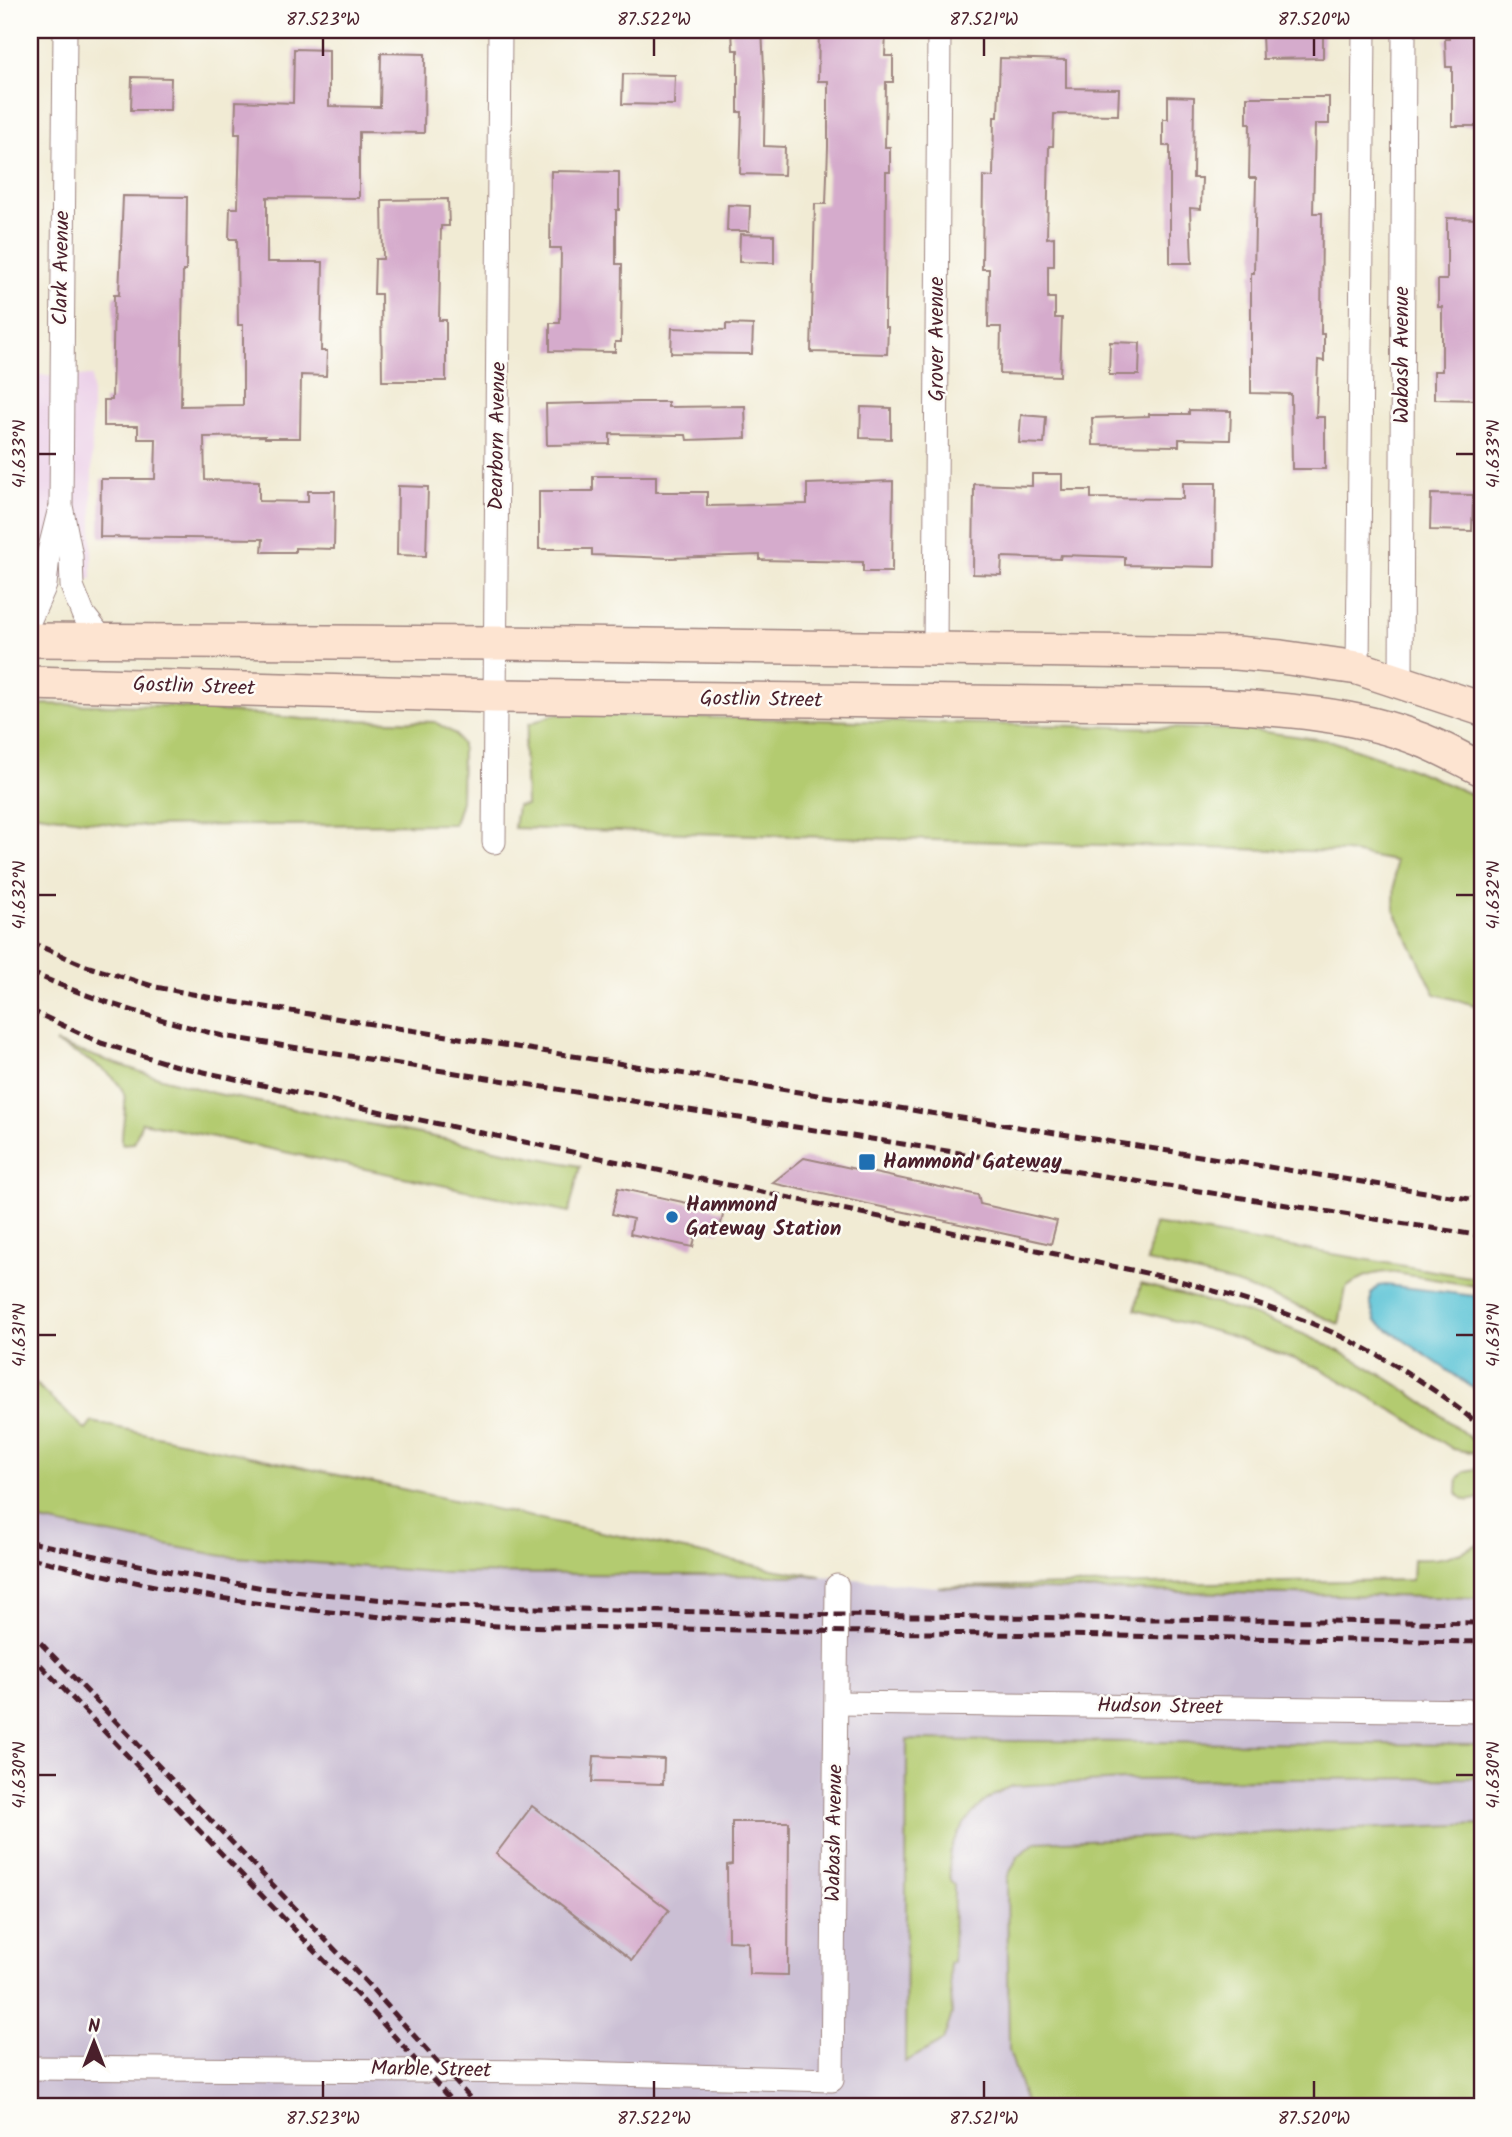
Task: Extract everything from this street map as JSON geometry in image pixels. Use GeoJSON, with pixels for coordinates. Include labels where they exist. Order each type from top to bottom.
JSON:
{"type":"FeatureCollection","features":[{"type":"Feature","properties":{"kind":"main road","name":"Gostlin Street"},"geometry":{"type":"LineString","coordinates":[[30,640],[1236,653],[1358,668],[1482,709]]}},
{"type":"Feature","properties":{"kind":"main road","name":"Gostlin Street"},"geometry":{"type":"LineString","coordinates":[[30,683],[495,696],[1208,705],[1263,708],[1355,720],[1419,739],[1482,769]]}},
{"type":"Feature","properties":{"kind":"street","name":"Clark Avenue"},"geometry":{"type":"LineString","coordinates":[[65,30],[61,506],[71,556],[72,586],[83,614],[104,641]]}},
{"type":"Feature","properties":{"kind":"street","name":"Dearborn Avenue"},"geometry":{"type":"LineString","coordinates":[[494,842],[500,30]]}},
{"type":"Feature","properties":{"kind":"street","name":"Grover Avenue"},"geometry":{"type":"LineString","coordinates":[[935,649],[939,30]]}},
{"type":"Feature","properties":{"kind":"street","name":"Wabash Avenue"},"geometry":{"type":"LineString","coordinates":[[1358,668],[1364,30]]}},
{"type":"Feature","properties":{"kind":"street","name":"Wabash Avenue"},"geometry":{"type":"LineString","coordinates":[[1401,681],[1404,30]]}},
{"type":"Feature","properties":{"kind":"street","name":"Clark Avenue"},"geometry":{"type":"LineString","coordinates":[[30,619],[45,585],[48,556],[61,506]]}},
{"type":"Feature","properties":{"kind":"street","name":"Wabash Avenue"},"geometry":{"type":"LineString","coordinates":[[832,2080],[837,1586]]}},
{"type":"Feature","properties":{"kind":"street","name":"Hudson Street"},"geometry":{"type":"LineString","coordinates":[[837,1703],[1482,1711]]}},
{"type":"Feature","properties":{"kind":"street","name":"Marble Street"},"geometry":{"type":"LineString","coordinates":[[30,2068],[538,2072],[832,2080]]}},
{"type":"Feature","properties":{"kind":"shaded area"},"geometry":{"type":"Polygon","coordinates":[[[30,375],[92,376],[92,579],[30,579],[30,375]]]}},
{"type":"Feature","properties":{"kind":"shaded area"},"geometry":{"type":"Polygon","coordinates":[[[30,1519],[223,1556],[446,1573],[821,1576],[938,1587],[1482,1598],[1482,2107],[30,2107],[30,1519]]]}},
{"type":"Feature","properties":{"kind":"green space"},"geometry":{"type":"Polygon","coordinates":[[[30,704],[170,706],[303,719],[435,722],[455,734],[462,745],[461,801],[454,824],[125,826],[30,813],[30,704]]]}},
{"type":"Feature","properties":{"kind":"green space"},"geometry":{"type":"Polygon","coordinates":[[[555,714],[1250,730],[1332,741],[1408,767],[1482,799],[1482,1007],[1435,994],[1394,910],[1395,861],[1346,852],[514,828],[517,806],[526,805],[524,748],[529,724],[555,714]]]}},
{"type":"Feature","properties":{"kind":"green space"},"geometry":{"type":"Polygon","coordinates":[[[55,1043],[213,1093],[580,1166],[569,1212],[142,1122],[134,1143],[122,1144],[125,1105],[123,1090],[97,1065],[55,1043]]]}},
{"type":"Feature","properties":{"kind":"green space"},"geometry":{"type":"Polygon","coordinates":[[[1154,1224],[1482,1279],[1482,1287],[1389,1272],[1371,1275],[1346,1288],[1339,1324],[1227,1281],[1147,1261],[1154,1224]]]}},
{"type":"Feature","properties":{"kind":"green space"},"geometry":{"type":"Polygon","coordinates":[[[1141,1284],[1264,1319],[1335,1349],[1412,1394],[1482,1448],[1482,1454],[1453,1449],[1406,1418],[1319,1368],[1228,1335],[1135,1310],[1141,1284]]]}},
{"type":"Feature","properties":{"kind":"green space"},"geometry":{"type":"Polygon","coordinates":[[[30,1379],[86,1430],[92,1422],[777,1570],[821,1576],[446,1573],[223,1556],[30,1519],[30,1379]]]}},
{"type":"Feature","properties":{"kind":"green space"},"geometry":{"type":"Polygon","coordinates":[[[1482,1468],[1482,1496],[1472,1500],[1463,1499],[1457,1493],[1458,1478],[1465,1471],[1482,1468]]]}},
{"type":"Feature","properties":{"kind":"green space"},"geometry":{"type":"Polygon","coordinates":[[[1482,1542],[1482,1598],[938,1587],[1412,1580],[1413,1559],[1449,1556],[1482,1542]]]}},
{"type":"Feature","properties":{"kind":"green space"},"geometry":{"type":"Polygon","coordinates":[[[907,1740],[1482,1745],[1482,1778],[1125,1780],[1012,1786],[982,1804],[966,1822],[954,1842],[949,1864],[950,1881],[954,1885],[953,1963],[949,1963],[952,2014],[943,2041],[905,2062],[907,1740]]]}},
{"type":"Feature","properties":{"kind":"green space"},"geometry":{"type":"Polygon","coordinates":[[[1482,1824],[1482,2107],[1027,2107],[1009,2050],[1007,1878],[1018,1856],[1037,1842],[1482,1824]]]}},
{"type":"Feature","properties":{"kind":"water"},"geometry":{"type":"Polygon","coordinates":[[[1378,1286],[1482,1297],[1482,1394],[1376,1321],[1371,1306],[1371,1294],[1378,1286]]]}},
{"type":"Feature","properties":{"kind":"building"},"geometry":{"type":"Polygon","coordinates":[[[732,30],[762,30],[764,146],[785,147],[784,175],[740,174],[742,112],[738,112],[738,50],[733,50],[732,30]]]}},
{"type":"Feature","properties":{"kind":"building"},"geometry":{"type":"Polygon","coordinates":[[[819,30],[886,30],[885,56],[893,56],[893,82],[886,82],[885,147],[890,147],[890,172],[886,172],[887,354],[811,352],[815,204],[826,204],[828,147],[828,81],[818,81],[819,30]]]}},
{"type":"Feature","properties":{"kind":"building"},"geometry":{"type":"Polygon","coordinates":[[[1449,30],[1482,30],[1482,126],[1452,126],[1452,67],[1446,67],[1445,39],[1449,39],[1449,30]]]}},
{"type":"Feature","properties":{"kind":"building"},"geometry":{"type":"Polygon","coordinates":[[[1323,31],[1323,58],[1263,59],[1262,33],[1323,31]]]}},
{"type":"Feature","properties":{"kind":"building"},"geometry":{"type":"Polygon","coordinates":[[[294,49],[329,50],[329,106],[380,107],[381,53],[425,54],[424,133],[359,132],[359,198],[267,197],[267,262],[323,262],[321,351],[327,351],[326,376],[301,375],[300,438],[204,437],[205,480],[259,481],[259,501],[308,502],[308,491],[335,491],[334,549],[295,548],[295,552],[262,552],[263,539],[100,537],[101,479],[155,479],[156,439],[138,439],[138,426],[104,426],[104,400],[112,400],[114,295],[119,295],[123,196],[187,197],[181,406],[243,405],[243,325],[238,325],[237,239],[229,239],[230,208],[238,208],[240,134],[235,134],[236,101],[293,103],[294,49]]]}},
{"type":"Feature","properties":{"kind":"building"},"geometry":{"type":"Polygon","coordinates":[[[1000,58],[1066,60],[1066,88],[1119,89],[1118,115],[1054,114],[1053,146],[1049,146],[1047,238],[1054,237],[1054,266],[1048,266],[1048,298],[1055,298],[1055,318],[1062,318],[1060,376],[1000,374],[1001,327],[988,327],[989,269],[982,269],[983,176],[993,177],[994,117],[998,117],[1000,58]]]}},
{"type":"Feature","properties":{"kind":"building"},"geometry":{"type":"Polygon","coordinates":[[[623,74],[675,75],[674,105],[622,104],[623,74]]]}},
{"type":"Feature","properties":{"kind":"building"},"geometry":{"type":"Polygon","coordinates":[[[132,77],[171,78],[170,110],[131,110],[132,77]]]}},
{"type":"Feature","properties":{"kind":"building"},"geometry":{"type":"Polygon","coordinates":[[[1168,96],[1194,97],[1193,178],[1202,178],[1201,209],[1190,208],[1192,263],[1170,263],[1170,146],[1163,146],[1163,119],[1168,119],[1168,96]]]}},
{"type":"Feature","properties":{"kind":"building"},"geometry":{"type":"Polygon","coordinates":[[[1247,97],[1329,97],[1329,124],[1315,124],[1313,213],[1322,213],[1321,334],[1324,334],[1324,361],[1318,360],[1316,417],[1325,417],[1325,469],[1292,469],[1291,394],[1251,393],[1251,273],[1254,273],[1256,178],[1249,178],[1250,123],[1247,123],[1247,97]]]}},
{"type":"Feature","properties":{"kind":"building"},"geometry":{"type":"Polygon","coordinates":[[[551,171],[619,172],[616,264],[622,264],[621,342],[615,342],[615,352],[550,351],[550,323],[560,323],[561,248],[550,248],[551,171]]]}},
{"type":"Feature","properties":{"kind":"building"},"geometry":{"type":"Polygon","coordinates":[[[448,199],[449,226],[441,226],[439,320],[446,320],[446,381],[382,381],[381,294],[374,294],[375,259],[383,259],[382,200],[448,199]]]}},
{"type":"Feature","properties":{"kind":"building"},"geometry":{"type":"Polygon","coordinates":[[[728,205],[750,206],[749,231],[727,231],[728,205]]]}},
{"type":"Feature","properties":{"kind":"building"},"geometry":{"type":"Polygon","coordinates":[[[1447,218],[1482,219],[1482,400],[1434,399],[1434,371],[1442,371],[1442,307],[1438,307],[1438,280],[1447,280],[1447,218]]]}},
{"type":"Feature","properties":{"kind":"building"},"geometry":{"type":"Polygon","coordinates":[[[740,234],[774,235],[774,263],[739,262],[740,234]]]}},
{"type":"Feature","properties":{"kind":"building"},"geometry":{"type":"Polygon","coordinates":[[[726,324],[753,325],[752,354],[671,353],[672,328],[726,330],[726,324]]]}},
{"type":"Feature","properties":{"kind":"building"},"geometry":{"type":"Polygon","coordinates":[[[1110,342],[1140,343],[1139,375],[1109,375],[1110,342]]]}},
{"type":"Feature","properties":{"kind":"building"},"geometry":{"type":"Polygon","coordinates":[[[668,402],[668,407],[745,406],[746,438],[687,440],[686,435],[610,434],[610,444],[547,445],[546,404],[668,402]]]}},
{"type":"Feature","properties":{"kind":"building"},"geometry":{"type":"Polygon","coordinates":[[[861,407],[891,408],[891,439],[860,438],[861,407]]]}},
{"type":"Feature","properties":{"kind":"building"},"geometry":{"type":"Polygon","coordinates":[[[1189,410],[1231,411],[1230,440],[1179,439],[1179,446],[1093,445],[1092,418],[1189,414],[1189,410]]]}},
{"type":"Feature","properties":{"kind":"building"},"geometry":{"type":"Polygon","coordinates":[[[1021,415],[1046,417],[1044,444],[1019,443],[1021,415]]]}},
{"type":"Feature","properties":{"kind":"building"},"geometry":{"type":"Polygon","coordinates":[[[1032,474],[1062,474],[1062,490],[1091,490],[1091,498],[1183,499],[1183,483],[1216,483],[1215,567],[1125,565],[1125,557],[1061,555],[1060,559],[1002,557],[1001,575],[973,574],[974,484],[1032,486],[1032,474]]]}},
{"type":"Feature","properties":{"kind":"building"},"geometry":{"type":"Polygon","coordinates":[[[593,476],[656,476],[656,492],[707,492],[707,506],[807,504],[807,484],[893,481],[892,572],[863,572],[863,562],[760,560],[760,555],[670,558],[592,555],[592,549],[539,549],[539,491],[593,491],[593,476]]]}},
{"type":"Feature","properties":{"kind":"building"},"geometry":{"type":"Polygon","coordinates":[[[398,486],[428,487],[426,556],[397,555],[398,486]]]}},
{"type":"Feature","properties":{"kind":"building"},"geometry":{"type":"Polygon","coordinates":[[[1431,494],[1473,495],[1472,531],[1430,530],[1431,494]]]}},
{"type":"Feature","properties":{"kind":"building"},"geometry":{"type":"Polygon","coordinates":[[[804,1158],[978,1195],[980,1204],[1057,1221],[1051,1244],[772,1183],[804,1158]]]}},
{"type":"Feature","properties":{"kind":"building","name":"Hammond Gateway Station"},"geometry":{"type":"Polygon","coordinates":[[[618,1188],[724,1211],[719,1232],[697,1228],[693,1247],[630,1234],[633,1219],[612,1214],[618,1188]]]}},
{"type":"Feature","properties":{"kind":"building"},"geometry":{"type":"Polygon","coordinates":[[[594,1756],[664,1759],[663,1784],[592,1782],[594,1756]]]}},
{"type":"Feature","properties":{"kind":"building"},"geometry":{"type":"Polygon","coordinates":[[[532,1806],[669,1910],[632,1960],[496,1854],[532,1806]]]}},
{"type":"Feature","properties":{"kind":"building"},"geometry":{"type":"Polygon","coordinates":[[[732,1822],[789,1822],[788,1975],[749,1974],[748,1942],[728,1941],[727,1865],[732,1864],[732,1822]]]}},
{"type":"Feature","properties":{"kind":"railway"},"geometry":{"type":"LineString","coordinates":[[30,942],[86,966],[156,987],[228,1001],[1482,1201]]}},
{"type":"Feature","properties":{"kind":"railway"},"geometry":{"type":"LineString","coordinates":[[30,972],[125,1008],[223,1036],[1482,1236]]}},
{"type":"Feature","properties":{"kind":"railway"},"geometry":{"type":"LineString","coordinates":[[30,1010],[101,1043],[173,1065],[373,1110],[1174,1279],[1278,1311],[1357,1344],[1431,1388],[1482,1428]]}},
{"type":"Feature","properties":{"kind":"railway"},"geometry":{"type":"LineString","coordinates":[[30,1542],[263,1588],[445,1606],[837,1615],[1482,1623]]}},
{"type":"Feature","properties":{"kind":"railway"},"geometry":{"type":"LineString","coordinates":[[30,1558],[158,1587],[238,1601],[349,1614],[498,1626],[1482,1642]]}},
{"type":"Feature","properties":{"kind":"railway"},"geometry":{"type":"LineString","coordinates":[[30,1632],[366,1982],[478,2107]]}},
{"type":"Feature","properties":{"kind":"railway"},"geometry":{"type":"LineString","coordinates":[[30,1654],[363,2001],[457,2107]]}},
{"type":"Feature","properties":{"kind":"place","name":"Hammond Gateway"},"geometry":{"type":"Point","coordinates":[867,1162]}},
{"type":"Feature","properties":{"kind":"place","name":"Hammond Gateway Station"},"geometry":{"type":"Point","coordinates":[672,1217]}}]}
